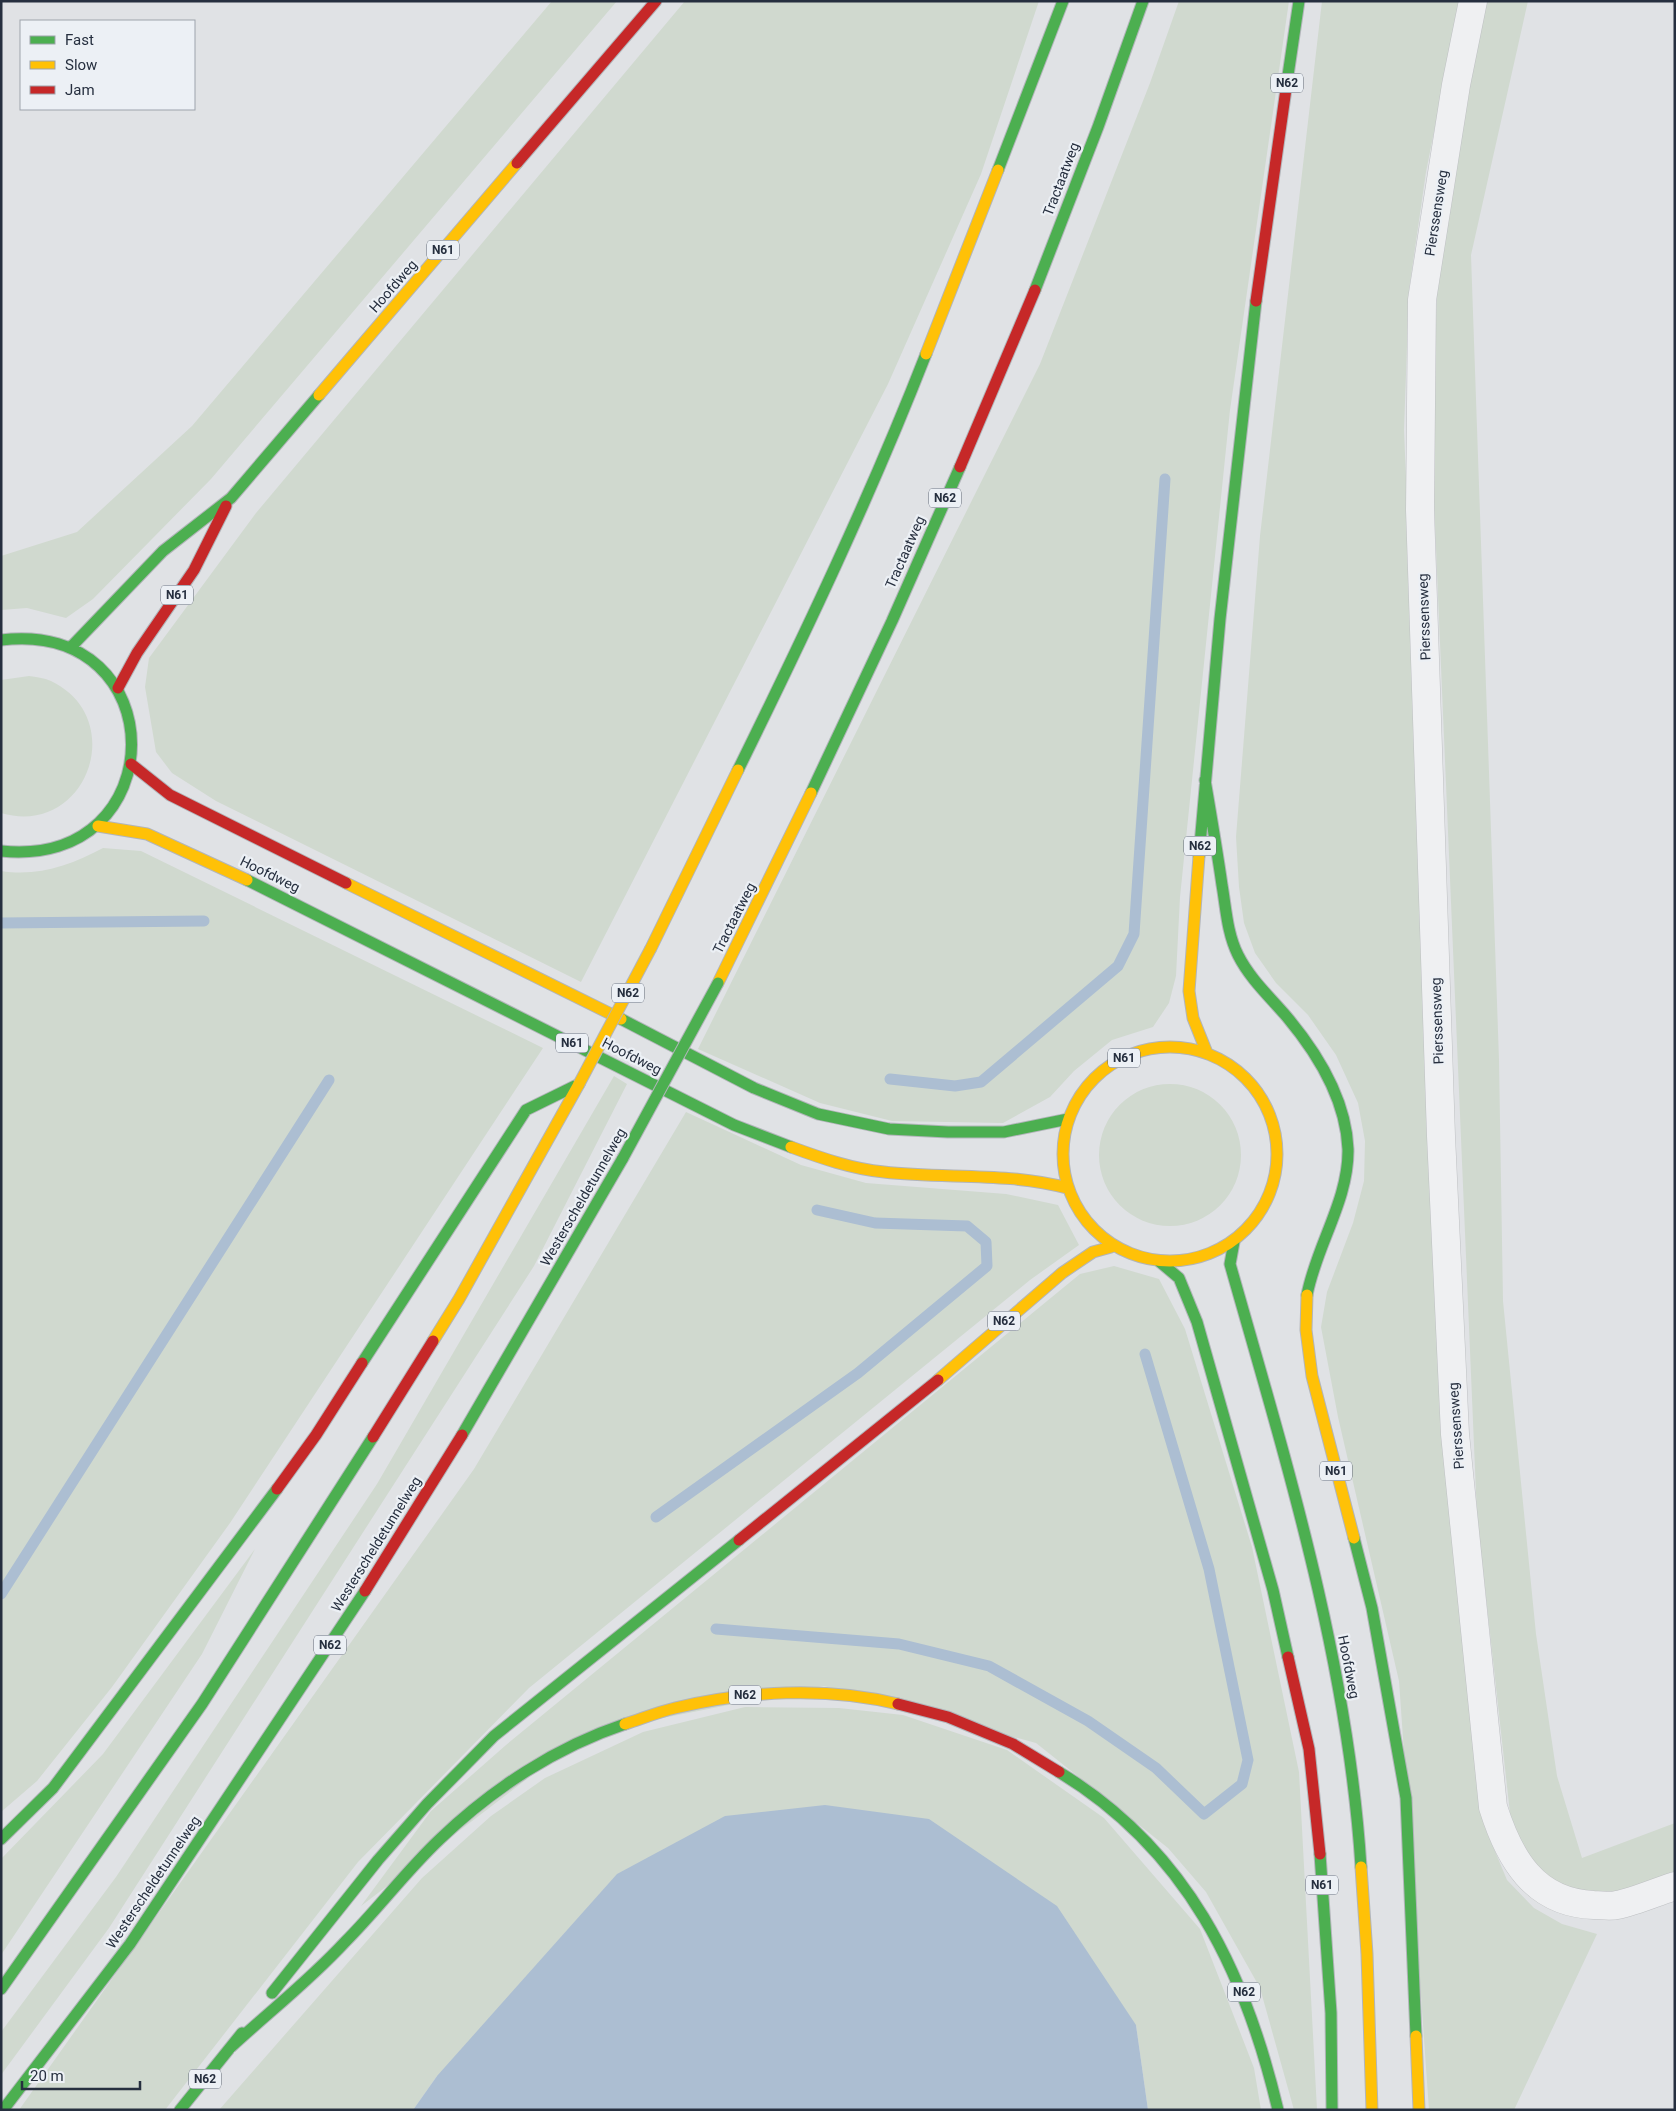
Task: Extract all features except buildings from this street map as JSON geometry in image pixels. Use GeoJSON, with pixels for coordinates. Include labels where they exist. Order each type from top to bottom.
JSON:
{"type":"FeatureCollection","features":[{"type":"Feature","properties":{"kind":"highway","name":"Hoofdweg"},"geometry":{"type":"LineString","coordinates":[[71,647],[163,551],[230,498],[656,1]]}},
{"type":"Feature","properties":{"kind":"highway","name":"N62"},"geometry":{"type":"LineString","coordinates":[[1,1989],[202,1704],[459,1299],[579,1084],[651,948],[797,650],[909,398],[1063,1]]}},
{"type":"Feature","properties":{"kind":"highway","name":"Tractaatweg"},"geometry":{"type":"LineString","coordinates":[[671,1071],[718,982],[827,760],[893,617],[1010,352],[1121,65],[1143,1]]}},
{"type":"Feature","properties":{"kind":"highway","name":"N62"},"geometry":{"type":"LineString","coordinates":[[1207,1053],[1193,1018],[1190,991],[1205,780],[1228,530],[1251,342],[1299,1]]}},
{"type":"Feature","properties":{"kind":"highway","name":"Hoofdweg"},"geometry":{"type":"LineString","coordinates":[[118,688],[137,653],[194,570],[230,498]]}},
{"type":"Feature","properties":{"kind":"highway"},"geometry":{"type":"LineString","coordinates":[[1,640],[35,637],[71,647],[98,664],[118,688],[126,713],[131,764],[119,798],[98,826],[60,848],[18,854],[1,851]]}},
{"type":"Feature","properties":{"kind":"highway","name":"Hoofdweg"},"geometry":{"type":"LineString","coordinates":[[131,764],[170,795],[204,813],[629,1023],[754,1088],[818,1114],[889,1130],[948,1132],[1004,1132],[1068,1119]]}},
{"type":"Feature","properties":{"kind":"highway","name":"N61"},"geometry":{"type":"LineString","coordinates":[[1205,780],[1228,918],[1237,954],[1246,968],[1289,1020],[1318,1061],[1331,1086],[1346,1130],[1348,1165],[1342,1194],[1309,1283],[1306,1308],[1306,1342],[1312,1376],[1372,1608],[1406,1798],[1419,2110]]}},
{"type":"Feature","properties":{"kind":"highway","name":"Hoofdweg"},"geometry":{"type":"LineString","coordinates":[[98,826],[147,834],[261,886],[734,1125],[856,1168],[914,1175],[1021,1178],[1047,1181],[1067,1188]]}},
{"type":"Feature","properties":{"kind":"highway","name":"N61"},"geometry":{"type":"LineString","coordinates":[[1165,1047],[1186,1048],[1207,1053],[1225,1062],[1255,1088],[1266,1104],[1278,1142],[1279,1162],[1271,1191],[1251,1226],[1234,1242],[1190,1260],[1160,1262],[1110,1247],[1083,1221],[1067,1188],[1061,1153],[1068,1119],[1077,1100],[1090,1083],[1106,1068],[1144,1050],[1165,1047]]}},
{"type":"Feature","properties":{"kind":"highway","name":"Westerscheldetunnelweg"},"geometry":{"type":"LineString","coordinates":[[2,2110],[130,1944],[294,1702],[412,1518],[522,1334],[671,1071]]}},
{"type":"Feature","properties":{"kind":"highway"},"geometry":{"type":"LineString","coordinates":[[1,1839],[53,1788],[217,1572],[292,1468],[321,1427],[526,1110],[579,1084]]}},
{"type":"Feature","properties":{"kind":"highway","name":"Hoofdweg"},"geometry":{"type":"LineString","coordinates":[[1234,1242],[1230,1264],[1291,1481],[1326,1627],[1348,1741],[1360,1845],[1367,1954],[1372,2110]]}},
{"type":"Feature","properties":{"kind":"highway","name":"N62"},"geometry":{"type":"LineString","coordinates":[[180,2110],[378,1860],[427,1804],[494,1736],[906,1408],[1062,1272],[1093,1252],[1110,1247]]}},
{"type":"Feature","properties":{"kind":"highway","name":"N61"},"geometry":{"type":"LineString","coordinates":[[1160,1262],[1179,1278],[1197,1322],[1273,1590],[1309,1749],[1318,1832],[1330,2003],[1332,2110]]}},
{"type":"Feature","properties":{"kind":"highway","name":"N62"},"geometry":{"type":"LineString","coordinates":[[231,2048],[334,1954],[431,1847],[482,1804],[538,1764],[607,1729],[667,1709],[714,1699],[765,1692],[843,1694],[886,1700],[922,1709],[983,1730],[1054,1767],[1120,1816],[1168,1866],[1210,1924],[1240,1981],[1257,2026],[1278,2110]]}},
{"type":"Feature","properties":{"kind":"street","name":"Pierssensweg"},"geometry":{"type":"LineString","coordinates":[[1473,1],[1456,84],[1422,300],[1420,510],[1441,1136],[1455,1434],[1493,1807],[1504,1841],[1523,1872],[1546,1892],[1579,1904],[1616,1906],[1675,1886]]}},
{"type":"Feature","properties":{"kind":"shaded area"},"geometry":{"type":"Polygon","coordinates":[[[552,1],[617,1],[211,479],[93,599],[66,618],[27,608],[1,610],[1,556],[77,532],[192,426],[552,1]]]}},
{"type":"Feature","properties":{"kind":"shaded area"},"geometry":{"type":"Polygon","coordinates":[[[685,1],[1039,1],[981,174],[888,384],[581,982],[216,801],[172,773],[156,752],[145,687],[149,658],[256,513],[685,1]]]}},
{"type":"Feature","properties":{"kind":"shaded area"},"geometry":{"type":"Polygon","coordinates":[[[1179,1],[1289,1],[1230,410],[1180,897],[1176,976],[1169,1003],[1153,1027],[1112,1040],[1074,1071],[1050,1097],[1003,1123],[892,1121],[820,1103],[698,1049],[1040,364],[1150,83],[1179,1]]]}},
{"type":"Feature","properties":{"kind":"shaded area"},"geometry":{"type":"Polygon","coordinates":[[[1322,1],[1460,1],[1426,172],[1409,290],[1404,430],[1449,1489],[1487,1832],[1507,1880],[1534,1908],[1562,1924],[1597,1934],[1514,2110],[1429,2110],[1399,1681],[1338,1417],[1321,1327],[1327,1292],[1353,1223],[1364,1181],[1365,1141],[1358,1103],[1336,1055],[1308,1015],[1276,983],[1255,953],[1244,923],[1239,887],[1236,837],[1260,536],[1322,1]]]}},
{"type":"Feature","properties":{"kind":"shaded area"},"geometry":{"type":"Polygon","coordinates":[[[1487,1],[1528,1],[1471,255],[1499,1060],[1503,1301],[1536,1634],[1557,1776],[1582,1858],[1675,1823],[1675,1877],[1579,1901],[1528,1864],[1511,1822],[1477,1516],[1432,454],[1437,292],[1470,83],[1487,1]]]}},
{"type":"Feature","properties":{"kind":"shaded area"},"geometry":{"type":"Polygon","coordinates":[[[29,676],[51,681],[75,699],[88,721],[92,746],[88,771],[75,792],[56,808],[31,816],[1,813],[1,680],[29,676]]]}},
{"type":"Feature","properties":{"kind":"shaded area"},"geometry":{"type":"Polygon","coordinates":[[[103,848],[141,851],[543,1048],[230,1523],[112,1687],[37,1781],[1,1812],[1,871],[41,871],[79,860],[103,848]]]}},
{"type":"Feature","properties":{"kind":"shaded area"},"geometry":{"type":"Polygon","coordinates":[[[614,1076],[627,1084],[534,1266],[109,1928],[1,2075],[1,2032],[116,1877],[377,1484],[614,1076]]]}},
{"type":"Feature","properties":{"kind":"shaded area"},"geometry":{"type":"Polygon","coordinates":[[[1170,1084],[1197,1090],[1209,1096],[1220,1105],[1229,1116],[1235,1128],[1241,1155],[1235,1182],[1229,1194],[1220,1205],[1209,1214],[1197,1220],[1170,1226],[1143,1220],[1131,1214],[1120,1205],[1111,1194],[1105,1182],[1099,1155],[1105,1128],[1111,1116],[1120,1105],[1131,1096],[1143,1090],[1170,1084]]]}},
{"type":"Feature","properties":{"kind":"shaded area"},"geometry":{"type":"Polygon","coordinates":[[[686,1112],[801,1165],[866,1183],[1006,1194],[1058,1205],[1079,1245],[1030,1280],[529,1688],[358,1862],[165,2110],[19,2110],[474,1469],[686,1112]]]}},
{"type":"Feature","properties":{"kind":"shaded area"},"geometry":{"type":"Polygon","coordinates":[[[1114,1266],[1159,1279],[1185,1329],[1252,1547],[1299,1772],[1317,2110],[1294,2110],[1260,1988],[1206,1892],[1168,1848],[1036,1743],[824,1686],[587,1733],[361,1906],[431,1811],[506,1745],[1080,1274],[1114,1266]]]}},
{"type":"Feature","properties":{"kind":"shaded area"},"geometry":{"type":"Polygon","coordinates":[[[255,1549],[202,1654],[1,1955],[1,1859],[103,1754],[255,1549]]]}},
{"type":"Feature","properties":{"kind":"shaded area"},"geometry":{"type":"Polygon","coordinates":[[[745,1707],[839,1708],[903,1715],[1007,1750],[1104,1818],[1200,1929],[1254,2068],[1261,2110],[1148,2110],[1136,2025],[437,2076],[413,2110],[219,2110],[422,1878],[491,1816],[545,1778],[643,1732],[745,1707]]]}},
{"type":"Feature","properties":{"kind":"water"},"geometry":{"type":"Polygon","coordinates":[[[825,1805],[929,1819],[1057,1906],[1136,2025],[1148,2110],[413,2110],[437,2076],[617,1874],[725,1816],[825,1805]]]}},
{"type":"Feature","properties":{"kind":"waterway"},"geometry":{"type":"LineString","coordinates":[[890,1079],[955,1086],[981,1082],[1118,966],[1134,934],[1165,479]]}},
{"type":"Feature","properties":{"kind":"waterway"},"geometry":{"type":"LineString","coordinates":[[1,923],[204,921]]}},
{"type":"Feature","properties":{"kind":"waterway"},"geometry":{"type":"LineString","coordinates":[[1,1594],[329,1080]]}},
{"type":"Feature","properties":{"kind":"waterway"},"geometry":{"type":"LineString","coordinates":[[656,1517],[858,1373],[987,1266],[986,1242],[967,1226],[875,1223],[817,1210]]}},
{"type":"Feature","properties":{"kind":"waterway"},"geometry":{"type":"LineString","coordinates":[[716,1629],[899,1644],[989,1666],[1088,1721],[1156,1768],[1204,1814],[1242,1784],[1248,1760],[1209,1569],[1145,1354]]}},
{"type":"Feature","properties":{"kind":"traffic: fast"},"geometry":{"type":"LineString","coordinates":[[998,170],[1063,1]]}},
{"type":"Feature","properties":{"kind":"traffic: fast"},"geometry":{"type":"LineString","coordinates":[[1035,290],[1098,127],[1143,1]]}},
{"type":"Feature","properties":{"kind":"traffic: fast"},"geometry":{"type":"LineString","coordinates":[[1287,82],[1299,1]]}},
{"type":"Feature","properties":{"kind":"traffic: fast"},"geometry":{"type":"LineString","coordinates":[[1199,856],[1220,619],[1256,301]]}},
{"type":"Feature","properties":{"kind":"traffic: fast"},"geometry":{"type":"LineString","coordinates":[[738,770],[836,564],[883,459],[926,354]]}},
{"type":"Feature","properties":{"kind":"traffic: fast"},"geometry":{"type":"LineString","coordinates":[[71,647],[163,551],[231,498],[319,395]]}},
{"type":"Feature","properties":{"kind":"traffic: fast"},"geometry":{"type":"LineString","coordinates":[[811,793],[892,621],[960,467]]}},
{"type":"Feature","properties":{"kind":"traffic: fast"},"geometry":{"type":"LineString","coordinates":[[1,640],[58,644],[99,667],[123,702],[132,744],[123,787],[99,823],[58,846],[1,851]]}},
{"type":"Feature","properties":{"kind":"traffic: fast"},"geometry":{"type":"LineString","coordinates":[[1205,780],[1227,920],[1234,947],[1248,972],[1287,1017],[1319,1062],[1336,1095],[1346,1131],[1348,1149],[1347,1168],[1343,1186],[1338,1205],[1311,1277],[1307,1295]]}},
{"type":"Feature","properties":{"kind":"traffic: fast"},"geometry":{"type":"LineString","coordinates":[[247,880],[734,1125],[791,1147]]}},
{"type":"Feature","properties":{"kind":"traffic: fast"},"geometry":{"type":"LineString","coordinates":[[623,1158],[718,983]]}},
{"type":"Feature","properties":{"kind":"traffic: fast"},"geometry":{"type":"LineString","coordinates":[[621,1019],[754,1088],[818,1114],[889,1129],[948,1132],[1004,1132],[1068,1119]]}},
{"type":"Feature","properties":{"kind":"traffic: fast"},"geometry":{"type":"LineString","coordinates":[[362,1363],[526,1110],[579,1084]]}},
{"type":"Feature","properties":{"kind":"traffic: fast"},"geometry":{"type":"LineString","coordinates":[[462,1435],[623,1158]]}},
{"type":"Feature","properties":{"kind":"traffic: fast"},"geometry":{"type":"LineString","coordinates":[[1234,1242],[1230,1264],[1293,1487],[1329,1638],[1354,1790],[1361,1867]]}},
{"type":"Feature","properties":{"kind":"traffic: fast"},"geometry":{"type":"LineString","coordinates":[[1160,1262],[1179,1278],[1197,1322],[1273,1590],[1288,1657]]}},
{"type":"Feature","properties":{"kind":"traffic: fast"},"geometry":{"type":"LineString","coordinates":[[1,1989],[202,1704],[373,1437]]}},
{"type":"Feature","properties":{"kind":"traffic: fast"},"geometry":{"type":"LineString","coordinates":[[1,1839],[53,1788],[277,1489]]}},
{"type":"Feature","properties":{"kind":"traffic: fast"},"geometry":{"type":"LineString","coordinates":[[1354,1538],[1372,1608],[1406,1798],[1416,2036]]}},
{"type":"Feature","properties":{"kind":"traffic: fast"},"geometry":{"type":"LineString","coordinates":[[272,1993],[378,1860],[427,1804],[494,1736],[739,1540]]}},
{"type":"Feature","properties":{"kind":"traffic: fast"},"geometry":{"type":"LineString","coordinates":[[3,2110],[130,1944],[365,1591]]}},
{"type":"Feature","properties":{"kind":"traffic: fast"},"geometry":{"type":"LineString","coordinates":[[231,2047],[318,1970],[428,1851],[481,1803],[526,1771],[550,1757],[599,1733],[625,1724]]}},
{"type":"Feature","properties":{"kind":"traffic: fast"},"geometry":{"type":"LineString","coordinates":[[1059,1772],[1104,1803],[1142,1838],[1175,1876],[1204,1917],[1228,1962],[1248,2009],[1278,2110]]}},
{"type":"Feature","properties":{"kind":"traffic: fast"},"geometry":{"type":"LineString","coordinates":[[1320,1854],[1331,2013],[1332,2110]]}},
{"type":"Feature","properties":{"kind":"traffic: fast"},"geometry":{"type":"LineString","coordinates":[[180,2110],[242,2033]]}},
{"type":"Feature","properties":{"kind":"traffic: slow"},"geometry":{"type":"LineString","coordinates":[[319,395],[517,163]]}},
{"type":"Feature","properties":{"kind":"traffic: slow"},"geometry":{"type":"LineString","coordinates":[[926,354],[998,170]]}},
{"type":"Feature","properties":{"kind":"traffic: slow"},"geometry":{"type":"LineString","coordinates":[[651,948],[738,770]]}},
{"type":"Feature","properties":{"kind":"traffic: slow"},"geometry":{"type":"LineString","coordinates":[[718,983],[811,793]]}},
{"type":"Feature","properties":{"kind":"traffic: slow"},"geometry":{"type":"LineString","coordinates":[[98,826],[147,834],[247,880]]}},
{"type":"Feature","properties":{"kind":"traffic: slow"},"geometry":{"type":"LineString","coordinates":[[1199,856],[1189,991],[1193,1018],[1207,1053]]}},
{"type":"Feature","properties":{"kind":"traffic: slow"},"geometry":{"type":"LineString","coordinates":[[346,883],[621,1019]]}},
{"type":"Feature","properties":{"kind":"traffic: slow"},"geometry":{"type":"LineString","coordinates":[[579,1084],[651,948]]}},
{"type":"Feature","properties":{"kind":"traffic: slow"},"geometry":{"type":"LineString","coordinates":[[1159,1047],[1181,1047],[1201,1051],[1221,1059],[1246,1078],[1265,1103],[1273,1123],[1277,1154],[1273,1185],[1265,1205],[1246,1230],[1221,1249],[1201,1257],[1181,1261],[1159,1261],[1139,1257],[1119,1249],[1102,1237],[1087,1222],[1075,1205],[1067,1185],[1063,1165],[1063,1143],[1067,1123],[1075,1103],[1087,1086],[1102,1071],[1119,1059],[1139,1051],[1159,1047]]}},
{"type":"Feature","properties":{"kind":"traffic: slow"},"geometry":{"type":"LineString","coordinates":[[433,1341],[459,1299],[579,1084]]}},
{"type":"Feature","properties":{"kind":"traffic: slow"},"geometry":{"type":"LineString","coordinates":[[791,1147],[872,1171],[1022,1180],[1067,1188]]}},
{"type":"Feature","properties":{"kind":"traffic: slow"},"geometry":{"type":"LineString","coordinates":[[938,1380],[1062,1273],[1093,1252],[1111,1247]]}},
{"type":"Feature","properties":{"kind":"traffic: slow"},"geometry":{"type":"LineString","coordinates":[[1307,1295],[1306,1330],[1312,1376],[1354,1538]]}},
{"type":"Feature","properties":{"kind":"traffic: slow"},"geometry":{"type":"LineString","coordinates":[[625,1724],[675,1708],[702,1702],[758,1695],[815,1693],[871,1698],[898,1704]]}},
{"type":"Feature","properties":{"kind":"traffic: slow"},"geometry":{"type":"LineString","coordinates":[[1361,1867],[1367,1954],[1372,2110]]}},
{"type":"Feature","properties":{"kind":"traffic: slow"},"geometry":{"type":"LineString","coordinates":[[1416,2036],[1419,2110]]}},
{"type":"Feature","properties":{"kind":"traffic: jam"},"geometry":{"type":"LineString","coordinates":[[517,163],[656,1]]}},
{"type":"Feature","properties":{"kind":"traffic: jam"},"geometry":{"type":"LineString","coordinates":[[1256,301],[1287,82]]}},
{"type":"Feature","properties":{"kind":"traffic: jam"},"geometry":{"type":"LineString","coordinates":[[960,467],[1035,290]]}},
{"type":"Feature","properties":{"kind":"traffic: jam"},"geometry":{"type":"LineString","coordinates":[[118,688],[137,653],[194,570],[226,506]]}},
{"type":"Feature","properties":{"kind":"traffic: jam"},"geometry":{"type":"LineString","coordinates":[[131,764],[170,795],[346,883]]}},
{"type":"Feature","properties":{"kind":"traffic: jam"},"geometry":{"type":"LineString","coordinates":[[373,1437],[433,1341]]}},
{"type":"Feature","properties":{"kind":"traffic: jam"},"geometry":{"type":"LineString","coordinates":[[277,1489],[316,1435],[362,1363]]}},
{"type":"Feature","properties":{"kind":"traffic: jam"},"geometry":{"type":"LineString","coordinates":[[739,1540],[938,1380]]}},
{"type":"Feature","properties":{"kind":"traffic: jam"},"geometry":{"type":"LineString","coordinates":[[365,1591],[462,1435]]}},
{"type":"Feature","properties":{"kind":"traffic: jam"},"geometry":{"type":"LineString","coordinates":[[1288,1657],[1309,1749],[1320,1854]]}},
{"type":"Feature","properties":{"kind":"traffic: jam"},"geometry":{"type":"LineString","coordinates":[[898,1704],[948,1717],[1013,1744],[1059,1772]]}}]}
